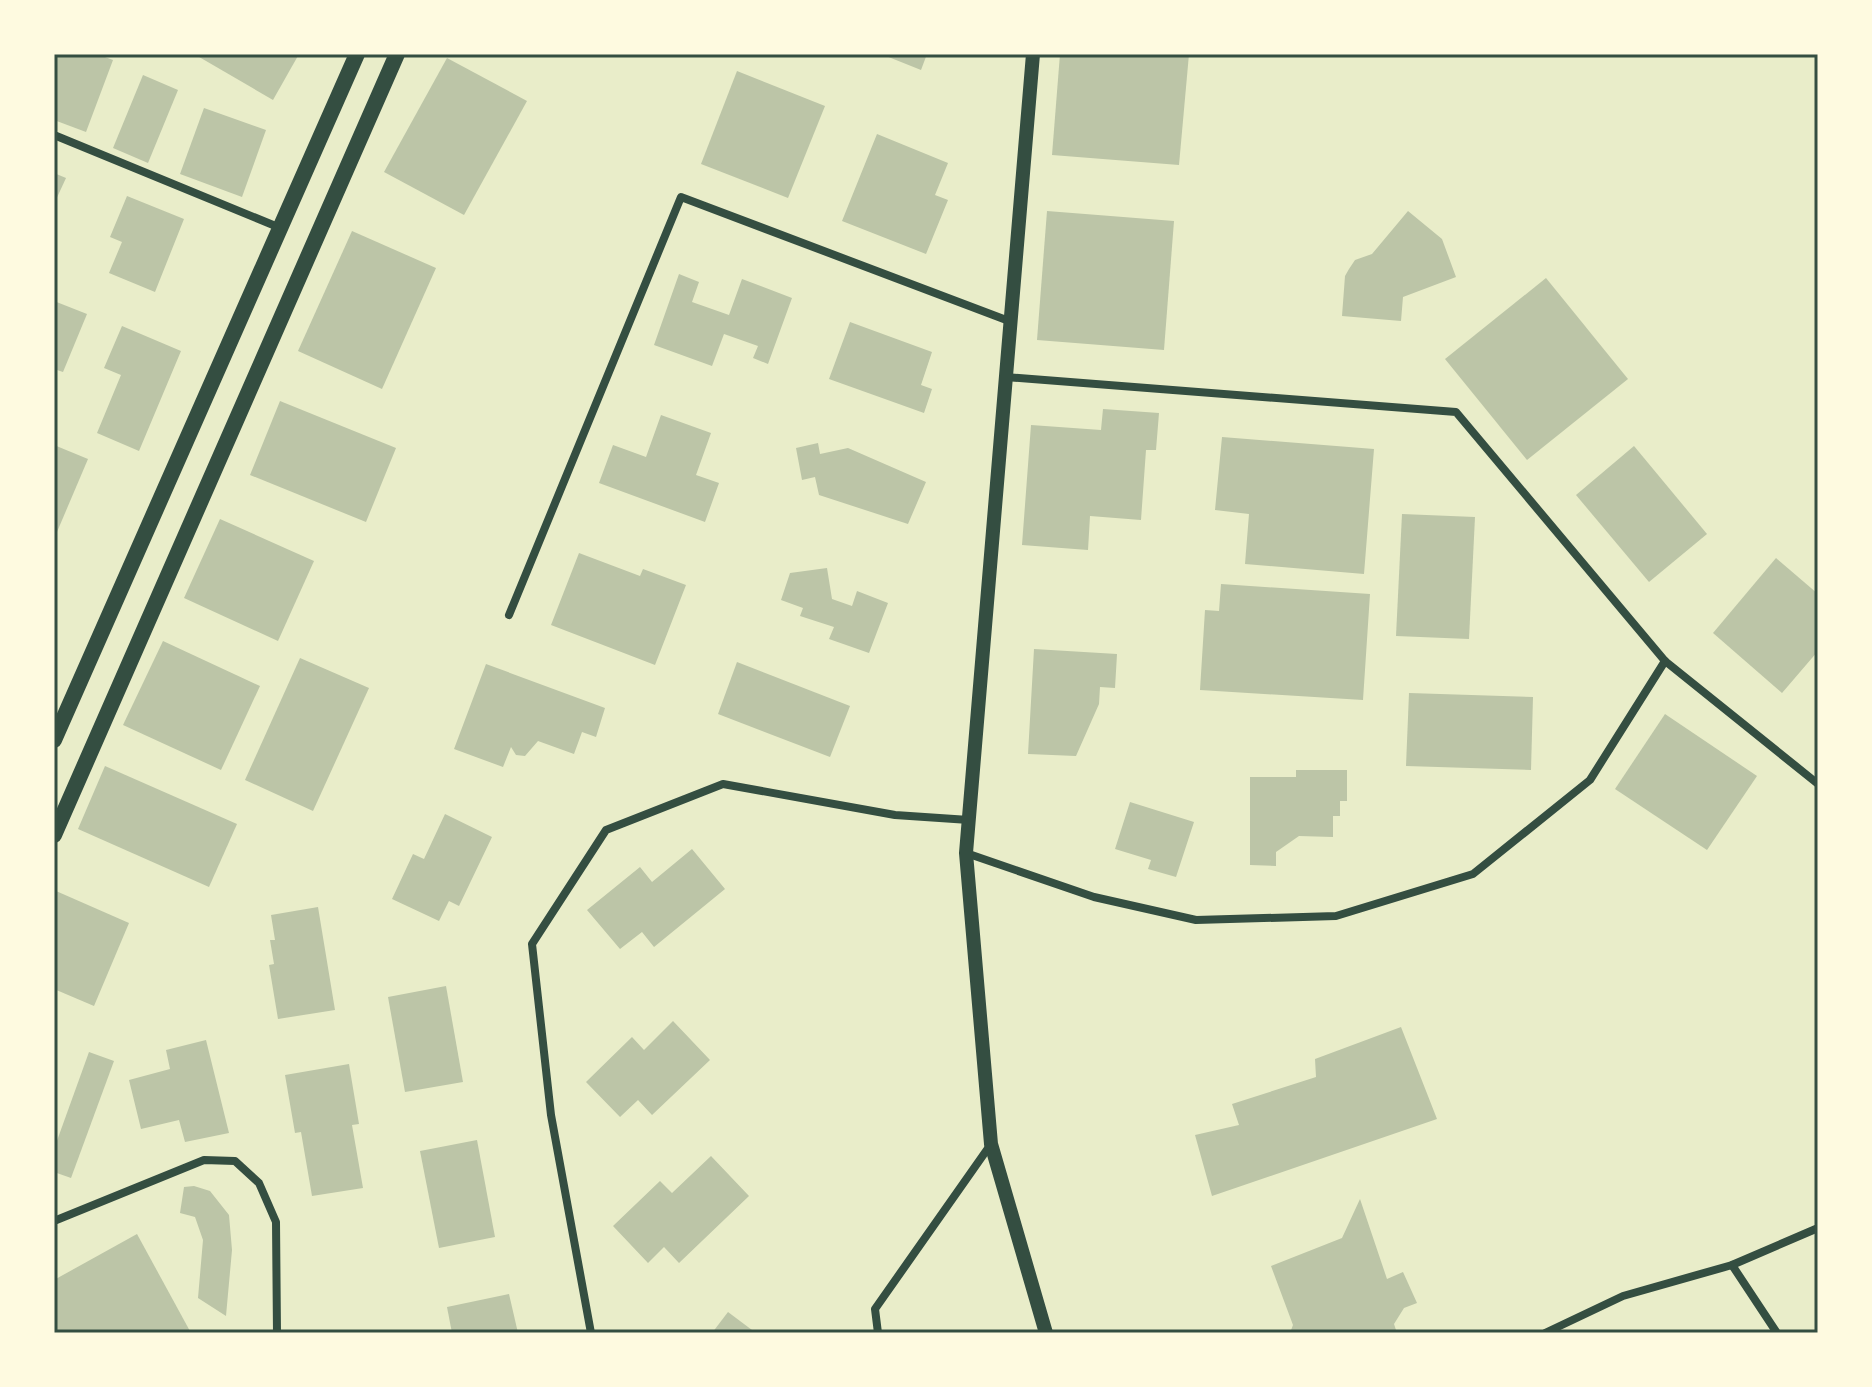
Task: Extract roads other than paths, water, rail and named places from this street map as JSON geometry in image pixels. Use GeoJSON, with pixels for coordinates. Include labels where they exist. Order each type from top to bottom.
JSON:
{"type":"FeatureCollection","features":[{"type":"Feature","properties":{"kind":"main road"},"geometry":{"type":"LineString","coordinates":[[54,740],[357,54]]}},
{"type":"Feature","properties":{"kind":"main road"},"geometry":{"type":"LineString","coordinates":[[54,835],[397,54]]}},
{"type":"Feature","properties":{"kind":"street"},"geometry":{"type":"LineString","coordinates":[[1033,54],[966,853],[991,1144],[1046,1333]]}},
{"type":"Feature","properties":{"kind":"street"},"geometry":{"type":"LineString","coordinates":[[54,135],[278,227]]}},
{"type":"Feature","properties":{"kind":"street"},"geometry":{"type":"LineString","coordinates":[[509,615],[681,197],[1009,321]]}},
{"type":"Feature","properties":{"kind":"street"},"geometry":{"type":"LineString","coordinates":[[1005,377],[1456,412],[1665,661],[1818,784]]}},
{"type":"Feature","properties":{"kind":"street"},"geometry":{"type":"LineString","coordinates":[[966,853],[1094,897],[1196,920],[1336,916],[1473,874],[1590,780],[1665,661]]}},
{"type":"Feature","properties":{"kind":"street"},"geometry":{"type":"LineString","coordinates":[[591,1333],[551,1115],[532,944],[606,830],[723,784],[895,815],[969,820]]}},
{"type":"Feature","properties":{"kind":"street"},"geometry":{"type":"LineString","coordinates":[[878,1333],[875,1309],[991,1144]]}},
{"type":"Feature","properties":{"kind":"street"},"geometry":{"type":"LineString","coordinates":[[54,1221],[204,1160],[235,1161],[259,1183],[276,1222],[277,1333]]}},
{"type":"Feature","properties":{"kind":"street"},"geometry":{"type":"LineString","coordinates":[[1545,1333],[1623,1296],[1732,1265],[1818,1228]]}},
{"type":"Feature","properties":{"kind":"street"},"geometry":{"type":"LineString","coordinates":[[1732,1265],[1777,1333]]}}]}
